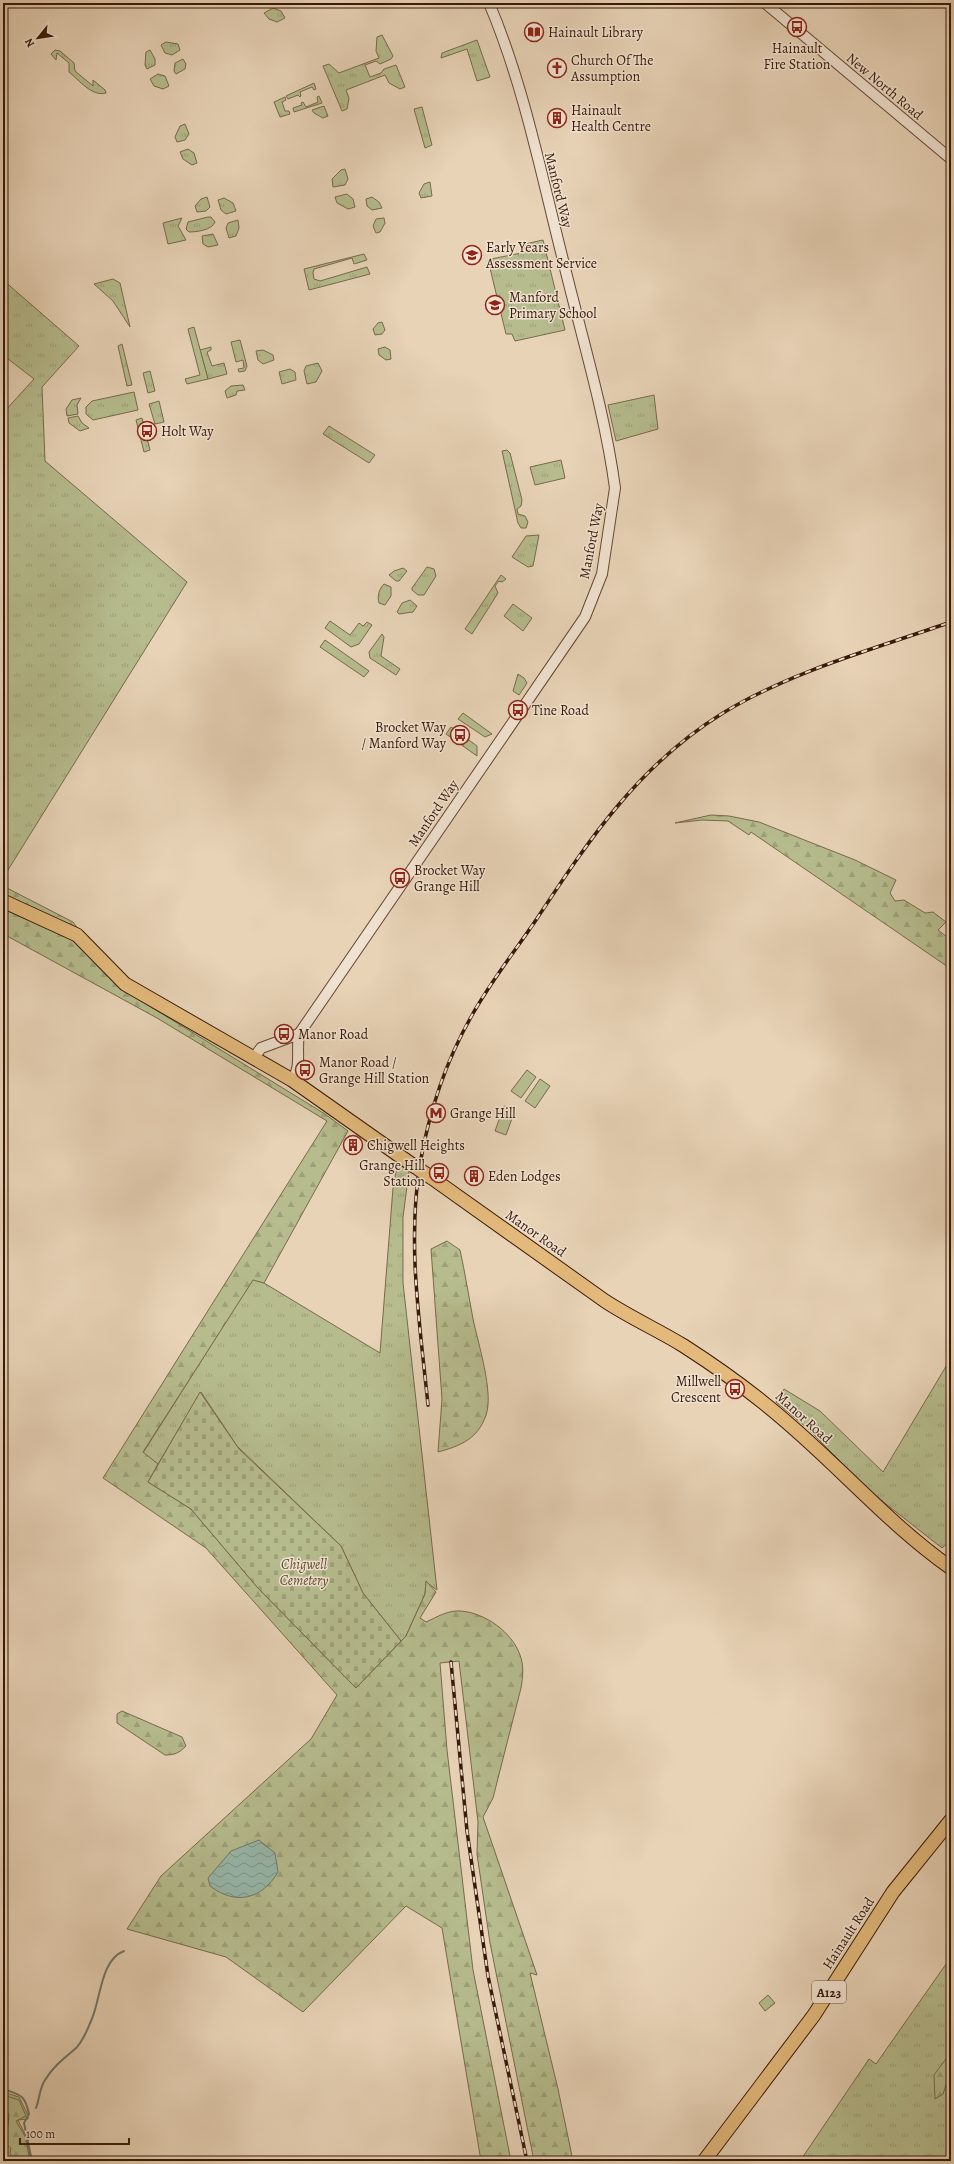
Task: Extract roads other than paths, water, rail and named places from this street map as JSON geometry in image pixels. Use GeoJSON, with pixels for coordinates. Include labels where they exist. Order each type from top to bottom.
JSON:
{"type":"FeatureCollection","features":[{"type":"Feature","properties":{"kind":"main road","name":"Manor Road"},"geometry":{"type":"LineString","coordinates":[[3,901],[77,935],[125,984],[253,1059],[292,1080],[619,1310],[683,1346],[761,1401],[800,1434],[875,1506],[924,1549],[951,1568]]}},
{"type":"Feature","properties":{"kind":"main road","name":"Hainault Road"},"geometry":{"type":"LineString","coordinates":[[704,2161],[814,2015],[893,1892],[951,1820]]}},
{"type":"Feature","properties":{"kind":"street","name":"Manford Way"},"geometry":{"type":"LineString","coordinates":[[292,1080],[298,1071],[297,1049],[299,1034],[585,617],[602,574],[615,488],[614,476],[528,117],[489,3]]}},
{"type":"Feature","properties":{"kind":"street","name":"New North Road"},"geometry":{"type":"LineString","coordinates":[[765,3],[951,160]]}},
{"type":"Feature","properties":{"kind":"street"},"geometry":{"type":"LineString","coordinates":[[253,1059],[260,1048],[299,1034]]}},
{"type":"Feature","properties":{"kind":"water"},"geometry":{"type":"Polygon","coordinates":[[[259,1840],[275,1853],[278,1872],[272,1881],[256,1894],[248,1897],[229,1896],[210,1886],[208,1878],[231,1851],[259,1840]]]}},
{"type":"Feature","properties":{"kind":"waterway"},"geometry":{"type":"LineString","coordinates":[[36,2108],[43,2083],[48,2075],[58,2063],[78,2046],[83,2039],[94,2012],[102,1982],[110,1963],[116,1956],[124,1951]]}},
{"type":"Feature","properties":{"kind":"waterway"},"geometry":{"type":"LineString","coordinates":[[3,2089],[18,2095],[24,2099],[26,2103],[29,2114],[24,2123],[32,2161]]}},
{"type":"Feature","properties":{"kind":"railway"},"geometry":{"type":"LineString","coordinates":[[428,1405],[416,1284],[416,1194],[420,1164],[428,1126],[439,1088],[453,1052],[478,1004],[577,859],[619,804],[666,755],[693,733],[749,698],[777,685],[834,662],[951,622]]}},
{"type":"Feature","properties":{"kind":"railway"},"geometry":{"type":"LineString","coordinates":[[451,1662],[467,1831],[488,1976],[527,2161]]}},
{"type":"Feature","properties":{"kind":"place","name":"Hainault Fire Station"},"geometry":{"type":"Point","coordinates":[797,27]}},
{"type":"Feature","properties":{"kind":"place","name":"Hainault Library"},"geometry":{"type":"Point","coordinates":[534,32]}},
{"type":"Feature","properties":{"kind":"place","name":"Church Of The Assumption"},"geometry":{"type":"Point","coordinates":[557,68]}},
{"type":"Feature","properties":{"kind":"place","name":"Hainault Health Centre"},"geometry":{"type":"Point","coordinates":[557,118]}},
{"type":"Feature","properties":{"kind":"place","name":"Early Years Assessment Service"},"geometry":{"type":"Point","coordinates":[472,255]}},
{"type":"Feature","properties":{"kind":"place","name":"Manford Primary School"},"geometry":{"type":"Point","coordinates":[495,305]}},
{"type":"Feature","properties":{"kind":"place","name":"Holt Way"},"geometry":{"type":"Point","coordinates":[147,431]}},
{"type":"Feature","properties":{"kind":"place","name":"Tine Road"},"geometry":{"type":"Point","coordinates":[518,710]}},
{"type":"Feature","properties":{"kind":"place","name":"Brocket Way / Manford Way"},"geometry":{"type":"Point","coordinates":[460,735]}},
{"type":"Feature","properties":{"kind":"place","name":"Brocket Way Grange Hill"},"geometry":{"type":"Point","coordinates":[400,878]}},
{"type":"Feature","properties":{"kind":"place","name":"Manor Road"},"geometry":{"type":"Point","coordinates":[284,1034]}},
{"type":"Feature","properties":{"kind":"place","name":"Manor Road / Grange Hill Station"},"geometry":{"type":"Point","coordinates":[305,1070]}},
{"type":"Feature","properties":{"kind":"place","name":"Grange Hill"},"geometry":{"type":"Point","coordinates":[436,1113]}},
{"type":"Feature","properties":{"kind":"place","name":"Chigwell Heights"},"geometry":{"type":"Point","coordinates":[353,1145]}},
{"type":"Feature","properties":{"kind":"place","name":"Grange Hill Station"},"geometry":{"type":"Point","coordinates":[439,1173]}},
{"type":"Feature","properties":{"kind":"place","name":"Eden Lodges"},"geometry":{"type":"Point","coordinates":[474,1176]}},
{"type":"Feature","properties":{"kind":"place","name":"Millwell Crescent"},"geometry":{"type":"Point","coordinates":[735,1389]}},
{"type":"Feature","properties":{"kind":"park label","name":"Chigwell Cemetery"},"geometry":{"type":"Point","coordinates":[304,1572]}}]}
